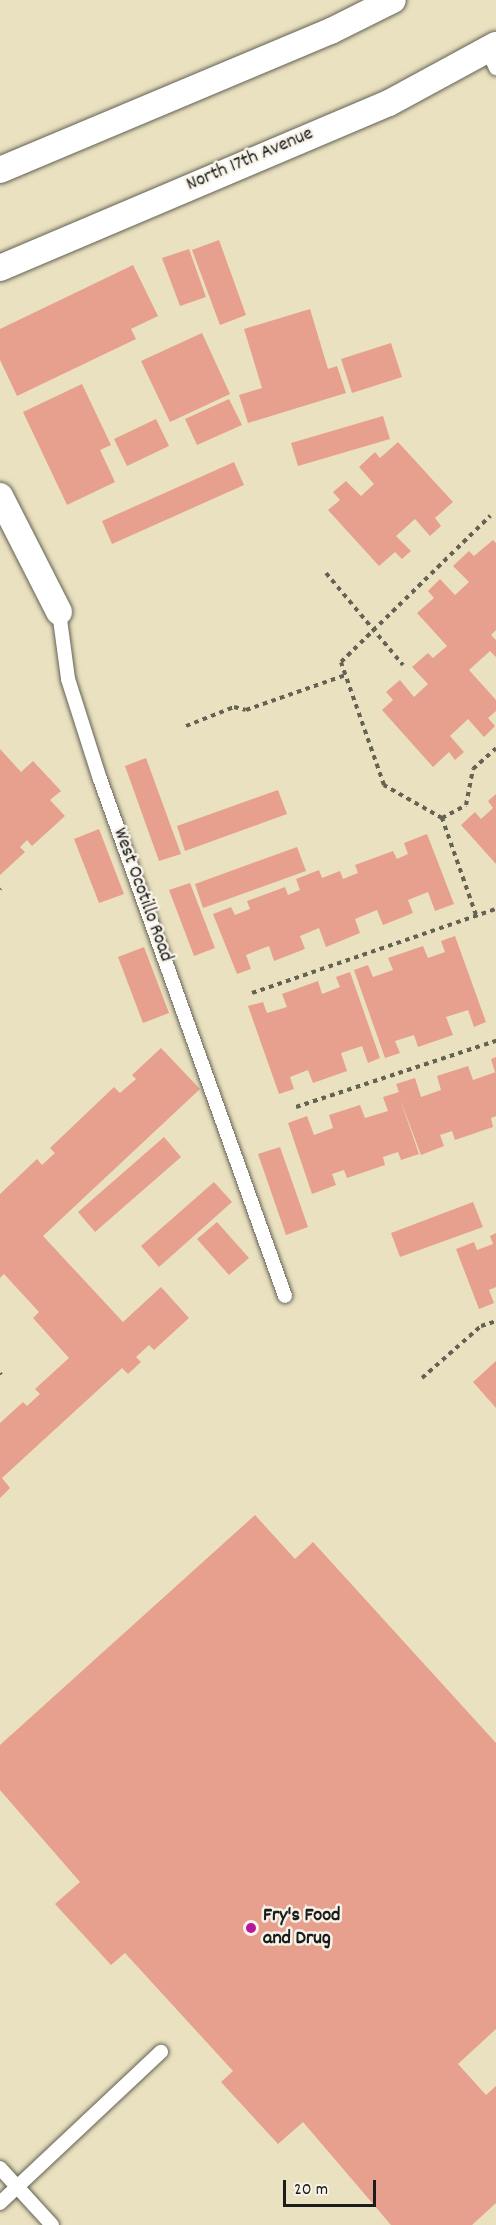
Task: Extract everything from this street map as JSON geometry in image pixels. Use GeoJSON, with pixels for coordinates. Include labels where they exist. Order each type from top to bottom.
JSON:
{"type":"FeatureCollection","features":[{"type":"Feature","properties":{"kind":"street"},"geometry":{"type":"LineString","coordinates":[[0,170],[331,32],[393,0]]}},
{"type":"Feature","properties":{"kind":"street","name":"North 17th Avenue"},"geometry":{"type":"LineString","coordinates":[[0,268],[389,103],[493,54]]}},
{"type":"Feature","properties":{"kind":"street","name":"West Ocotillo Road"},"geometry":{"type":"LineString","coordinates":[[0,496],[59,612]]}},
{"type":"Feature","properties":{"kind":"lane","name":"West Ocotillo Road"},"geometry":{"type":"LineString","coordinates":[[59,612],[68,679],[100,779],[285,1296]]}},
{"type":"Feature","properties":{"kind":"lane"},"geometry":{"type":"LineString","coordinates":[[0,2203],[161,2052]]}},
{"type":"Feature","properties":{"kind":"lane"},"geometry":{"type":"LineString","coordinates":[[0,2168],[52,2225]]}},
{"type":"Feature","properties":{"kind":"path"},"geometry":{"type":"LineString","coordinates":[[476,915],[442,818],[384,785],[341,662],[490,516]]}},
{"type":"Feature","properties":{"kind":"path"},"geometry":{"type":"LineString","coordinates":[[326,573],[403,665]]}},
{"type":"Feature","properties":{"kind":"path"},"geometry":{"type":"LineString","coordinates":[[186,726],[234,707],[246,710],[345,675]]}},
{"type":"Feature","properties":{"kind":"path"},"geometry":{"type":"LineString","coordinates":[[442,818],[466,805],[473,769],[496,748]]}},
{"type":"Feature","properties":{"kind":"path"},"geometry":{"type":"LineString","coordinates":[[252,993],[496,909]]}},
{"type":"Feature","properties":{"kind":"path"},"geometry":{"type":"LineString","coordinates":[[296,1107],[496,1041]]}},
{"type":"Feature","properties":{"kind":"path"},"geometry":{"type":"LineString","coordinates":[[422,1378],[481,1326],[496,1321]]}},
{"type":"Feature","properties":{"kind":"building"},"geometry":{"type":"Polygon","coordinates":[[[219,240],[246,315],[220,325],[192,250],[219,240]]]}},
{"type":"Feature","properties":{"kind":"building"},"geometry":{"type":"Polygon","coordinates":[[[189,249],[206,297],[180,306],[162,258],[189,249]]]}},
{"type":"Feature","properties":{"kind":"building"},"geometry":{"type":"Polygon","coordinates":[[[133,265],[158,316],[131,329],[136,339],[17,396],[0,360],[0,329],[133,265]]]}},
{"type":"Feature","properties":{"kind":"building"},"geometry":{"type":"Polygon","coordinates":[[[310,309],[328,369],[337,366],[346,393],[248,423],[239,395],[262,388],[244,329],[310,309]]]}},
{"type":"Feature","properties":{"kind":"building"},"geometry":{"type":"Polygon","coordinates":[[[202,333],[230,394],[170,422],[141,361],[202,333]]]}},
{"type":"Feature","properties":{"kind":"building"},"geometry":{"type":"Polygon","coordinates":[[[391,343],[402,377],[352,393],[341,359],[391,343]]]}},
{"type":"Feature","properties":{"kind":"building"},"geometry":{"type":"Polygon","coordinates":[[[82,384],[111,445],[100,450],[115,482],[67,505],[23,412],[82,384]]]}},
{"type":"Feature","properties":{"kind":"building"},"geometry":{"type":"Polygon","coordinates":[[[229,399],[242,425],[197,445],[185,419],[229,399]]]}},
{"type":"Feature","properties":{"kind":"building"},"geometry":{"type":"Polygon","coordinates":[[[383,416],[390,439],[298,466],[291,443],[383,416]]]}},
{"type":"Feature","properties":{"kind":"building"},"geometry":{"type":"Polygon","coordinates":[[[156,419],[169,446],[127,466],[114,439],[156,419]]]}},
{"type":"Feature","properties":{"kind":"building"},"geometry":{"type":"Polygon","coordinates":[[[398,442],[453,502],[435,518],[441,526],[430,536],[415,519],[396,536],[411,551],[402,559],[395,552],[379,566],[328,510],[340,500],[333,492],[346,481],[361,496],[374,484],[359,467],[375,452],[380,458],[398,442]]]}},
{"type":"Feature","properties":{"kind":"building"},"geometry":{"type":"Polygon","coordinates":[[[234,462],[244,485],[112,544],[102,521],[234,462]]]}},
{"type":"Feature","properties":{"kind":"building"},"geometry":{"type":"Polygon","coordinates":[[[493,540],[496,543],[496,630],[491,635],[496,640],[496,657],[490,651],[469,670],[496,700],[496,711],[488,718],[495,726],[484,737],[468,719],[450,736],[464,752],[455,760],[449,752],[433,767],[382,710],[393,700],[386,692],[400,680],[414,697],[428,684],[412,667],[428,653],[433,658],[447,646],[417,613],[434,598],[428,591],[440,579],[455,595],[469,582],[453,566],[469,551],[474,556],[493,540]]]}},
{"type":"Feature","properties":{"kind":"building"},"geometry":{"type":"Polygon","coordinates":[[[0,749],[21,772],[33,761],[61,791],[50,800],[65,816],[32,846],[27,840],[20,847],[25,852],[0,875],[0,749]]]}},
{"type":"Feature","properties":{"kind":"building"},"geometry":{"type":"Polygon","coordinates":[[[146,758],[181,854],[159,861],[125,766],[146,758]]]}},
{"type":"Feature","properties":{"kind":"building"},"geometry":{"type":"Polygon","coordinates":[[[278,790],[287,814],[185,851],[177,826],[278,790]]]}},
{"type":"Feature","properties":{"kind":"building"},"geometry":{"type":"Polygon","coordinates":[[[496,794],[496,864],[461,825],[475,812],[481,819],[493,808],[488,801],[496,794]]]}},
{"type":"Feature","properties":{"kind":"building"},"geometry":{"type":"Polygon","coordinates":[[[99,829],[124,894],[99,903],[74,839],[99,829]]]}},
{"type":"Feature","properties":{"kind":"building"},"geometry":{"type":"Polygon","coordinates":[[[427,834],[454,904],[435,911],[428,892],[408,900],[413,913],[383,925],[377,910],[355,919],[360,933],[326,947],[319,928],[300,936],[305,949],[274,961],[269,946],[246,955],[251,969],[237,974],[213,914],[231,907],[235,915],[250,909],[247,901],[285,887],[288,895],[300,890],[296,879],[319,870],[322,878],[340,871],[343,879],[358,873],[355,865],[393,851],[397,859],[408,854],[404,843],[427,834]]]}},
{"type":"Feature","properties":{"kind":"building"},"geometry":{"type":"Polygon","coordinates":[[[297,847],[306,871],[203,908],[195,884],[297,847]]]}},
{"type":"Feature","properties":{"kind":"building"},"geometry":{"type":"Polygon","coordinates":[[[190,883],[215,948],[194,956],[169,890],[190,883]]]}},
{"type":"Feature","properties":{"kind":"building"},"geometry":{"type":"Polygon","coordinates":[[[455,936],[486,1022],[474,1027],[468,1010],[446,1017],[453,1035],[418,1047],[414,1035],[395,1041],[400,1053],[385,1058],[354,970],[368,965],[373,977],[393,970],[388,958],[423,946],[428,958],[445,952],[441,941],[455,936]]]}},
{"type":"Feature","properties":{"kind":"building"},"geometry":{"type":"Polygon","coordinates":[[[144,947],[169,1013],[143,1023],[118,957],[144,947]]]}},
{"type":"Feature","properties":{"kind":"building"},"geometry":{"type":"Polygon","coordinates":[[[350,972],[380,1058],[368,1063],[362,1046],[341,1053],[347,1071],[313,1083],[308,1070],[290,1077],[294,1089],[279,1094],[248,1006],[263,1002],[267,1013],[287,1007],[282,994],[318,981],[322,994],[340,987],[336,977],[350,972]]]}},
{"type":"Feature","properties":{"kind":"building"},"geometry":{"type":"Polygon","coordinates":[[[161,1048],[200,1089],[43,1236],[123,1322],[161,1287],[189,1318],[154,1350],[149,1345],[136,1357],[141,1362],[128,1374],[122,1368],[2,1478],[10,1488],[0,1498],[0,1423],[23,1402],[27,1406],[40,1394],[35,1389],[69,1358],[33,1318],[39,1312],[4,1274],[0,1278],[0,1194],[37,1159],[42,1165],[55,1153],[50,1148],[114,1087],[120,1093],[136,1079],[132,1075],[161,1048]]]}},
{"type":"Feature","properties":{"kind":"building"},"geometry":{"type":"Polygon","coordinates":[[[496,1057],[496,1072],[495,1072],[491,1059],[496,1057]]]}},
{"type":"Feature","properties":{"kind":"building"},"geometry":{"type":"Polygon","coordinates":[[[468,1066],[473,1080],[496,1072],[496,1116],[491,1118],[493,1127],[455,1140],[452,1131],[440,1135],[444,1146],[421,1155],[400,1099],[419,1154],[401,1160],[398,1152],[383,1157],[385,1165],[347,1178],[344,1170],[332,1174],[336,1185],[312,1194],[288,1123],[307,1116],[314,1135],[333,1128],[329,1115],[360,1105],[365,1118],[388,1111],[383,1097],[399,1092],[396,1084],[415,1078],[421,1097],[441,1090],[437,1076],[468,1066]]]}},
{"type":"Feature","properties":{"kind":"building"},"geometry":{"type":"Polygon","coordinates":[[[164,1137],[181,1157],[95,1232],[78,1212],[164,1137]]]}},
{"type":"Feature","properties":{"kind":"building"},"geometry":{"type":"Polygon","coordinates":[[[280,1147],[308,1227],[286,1235],[258,1154],[280,1147]]]}},
{"type":"Feature","properties":{"kind":"building"},"geometry":{"type":"Polygon","coordinates":[[[214,1182],[232,1202],[159,1267],[141,1246],[214,1182]]]}},
{"type":"Feature","properties":{"kind":"building"},"geometry":{"type":"Polygon","coordinates":[[[473,1202],[483,1227],[400,1257],[391,1233],[473,1202]]]}},
{"type":"Feature","properties":{"kind":"building"},"geometry":{"type":"Polygon","coordinates":[[[217,1222],[249,1258],[229,1275],[197,1239],[217,1222]]]}},
{"type":"Feature","properties":{"kind":"building"},"geometry":{"type":"Polygon","coordinates":[[[496,1233],[496,1287],[489,1290],[494,1303],[479,1309],[456,1249],[474,1242],[477,1250],[493,1244],[490,1236],[496,1233]]]}},
{"type":"Feature","properties":{"kind":"building"},"geometry":{"type":"Polygon","coordinates":[[[496,1361],[496,1408],[473,1382],[496,1361]]]}},
{"type":"Feature","properties":{"kind":"building"},"geometry":{"type":"Polygon","coordinates":[[[255,1515],[295,1559],[313,1542],[496,1743],[496,2029],[458,2064],[486,2095],[496,2086],[496,2203],[472,2225],[391,2225],[303,2122],[278,2144],[221,2082],[233,2071],[125,1953],[111,1965],[55,1904],[80,1882],[0,1790],[0,1745],[255,1515]]]}},
{"type":"Feature","properties":{"kind":"place","name":"Fry's Food and Drug"},"geometry":{"type":"Point","coordinates":[251,1928]}}]}
